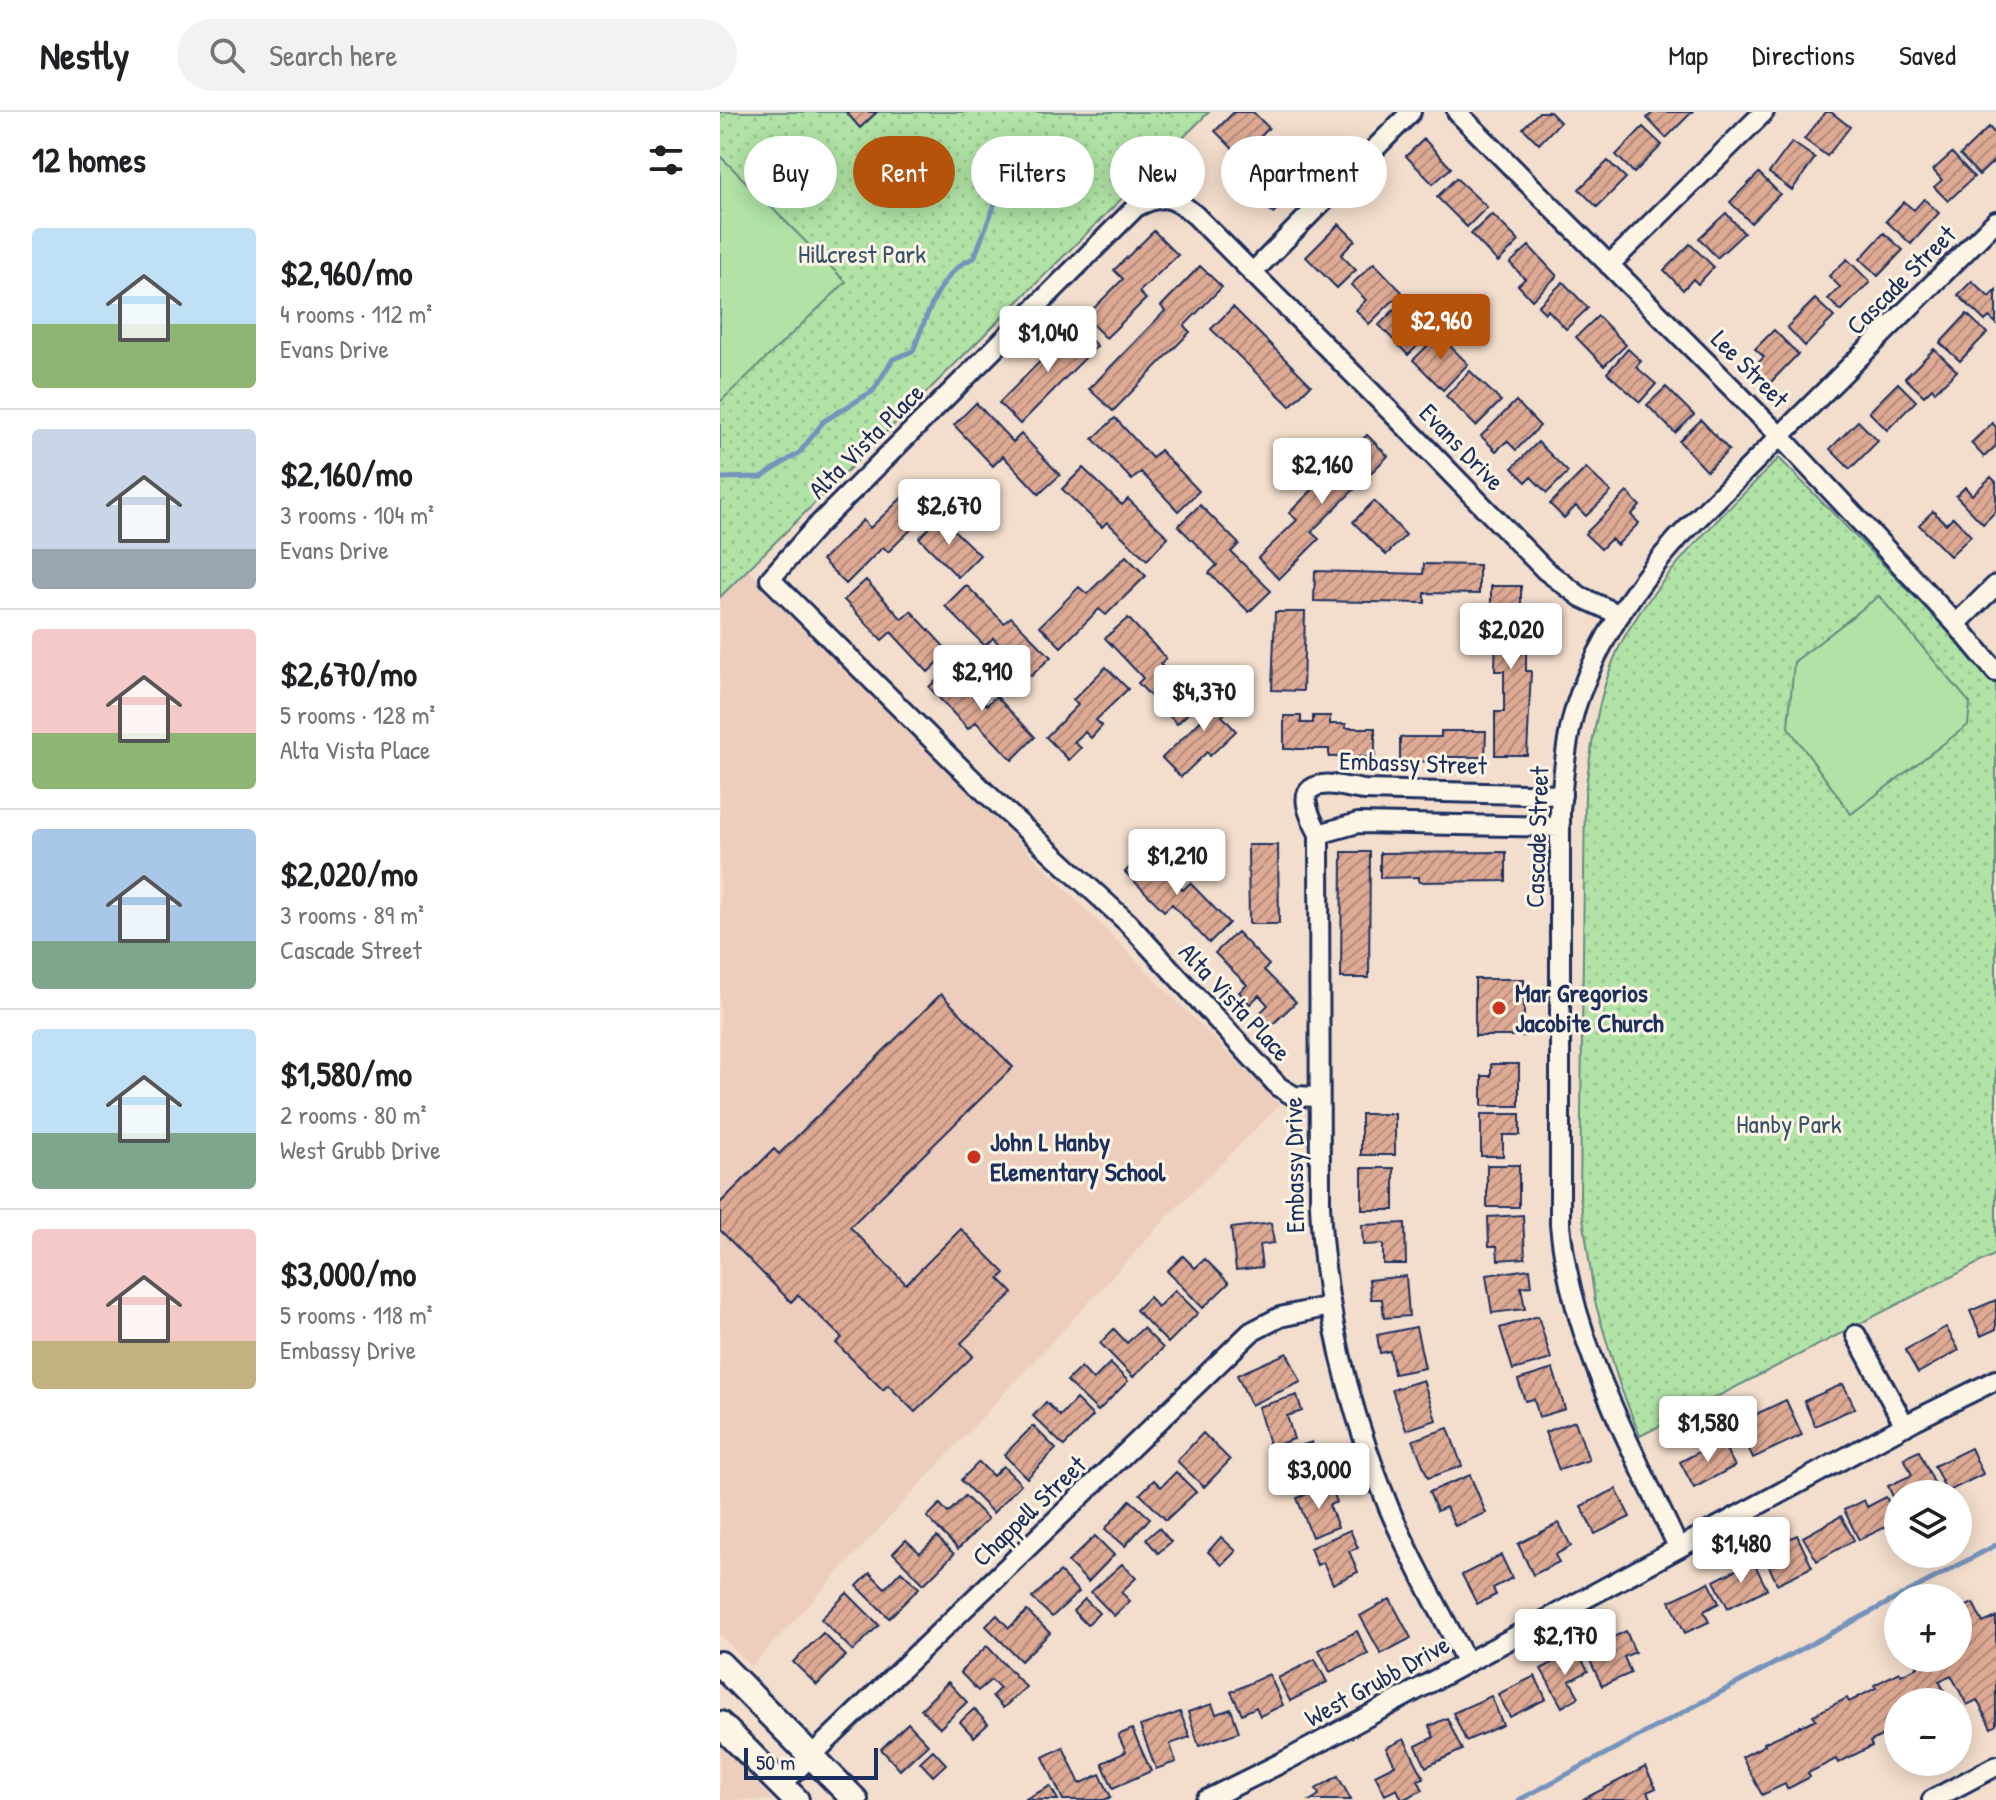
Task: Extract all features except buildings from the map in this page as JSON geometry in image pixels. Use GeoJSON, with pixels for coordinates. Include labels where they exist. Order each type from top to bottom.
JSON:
{"type":"FeatureCollection","features":[{"type":"Feature","properties":{"kind":"main road"},"geometry":{"type":"LineString","coordinates":[[720,1664],[855,1800]]}},
{"type":"Feature","properties":{"kind":"main road"},"geometry":{"type":"LineString","coordinates":[[720,1724],[788,1792]]}},
{"type":"Feature","properties":{"kind":"street"},"geometry":{"type":"LineString","coordinates":[[1252,273],[1411,112]]}},
{"type":"Feature","properties":{"kind":"street","name":"Lee Street"},"geometry":{"type":"LineString","coordinates":[[1457,112],[1781,437],[1956,624],[1996,672]]}},
{"type":"Feature","properties":{"kind":"street"},"geometry":{"type":"LineString","coordinates":[[1609,265],[1764,112]]}},
{"type":"Feature","properties":{"kind":"street","name":"Alta Vista Place"},"geometry":{"type":"LineString","coordinates":[[1135,208],[816,527],[770,579],[986,793],[1127,922],[1279,1087],[1294,1096],[1318,1097]]}},
{"type":"Feature","properties":{"kind":"street","name":"Evans Drive"},"geometry":{"type":"LineString","coordinates":[[1185,208],[1545,570],[1581,597],[1620,615]]}},
{"type":"Feature","properties":{"kind":"street","name":"Cascade Street"},"geometry":{"type":"LineString","coordinates":[[1678,1547],[1592,1361],[1565,1270],[1560,1224],[1560,827],[1566,753],[1579,695],[1620,615],[1651,568],[1996,221]]}},
{"type":"Feature","properties":{"kind":"street"},"geometry":{"type":"LineString","coordinates":[[1956,624],[1996,585]]}},
{"type":"Feature","properties":{"kind":"street","name":"Embassy Street"},"geometry":{"type":"LineString","coordinates":[[1319,834],[1306,800],[1312,788],[1321,786],[1359,790],[1562,795]]}},
{"type":"Feature","properties":{"kind":"street"},"geometry":{"type":"LineString","coordinates":[[1319,834],[1358,823],[1560,827]]}},
{"type":"Feature","properties":{"kind":"street","name":"Embassy Drive"},"geometry":{"type":"LineString","coordinates":[[1319,834],[1318,1097],[1322,1247],[1333,1326],[1364,1440],[1390,1509],[1466,1661]]}},
{"type":"Feature","properties":{"kind":"street","name":"Chappell Street"},"geometry":{"type":"LineString","coordinates":[[788,1792],[812,1756],[1251,1332],[1280,1317],[1330,1306]]}},
{"type":"Feature","properties":{"kind":"street"},"geometry":{"type":"LineString","coordinates":[[1856,1335],[1905,1426]]}},
{"type":"Feature","properties":{"kind":"street","name":"West Grubb Drive"},"geometry":{"type":"LineString","coordinates":[[1206,1800],[1287,1760],[1678,1547],[1996,1380]]}},
{"type":"Feature","properties":{"kind":"street"},"geometry":{"type":"LineString","coordinates":[[1932,1800],[1996,1766]]}},
{"type":"Feature","properties":{"kind":"shaded area","name":"John L Hanby Elementary School"},"geometry":{"type":"Polygon","coordinates":[[[748,569],[1280,1105],[1175,1209],[751,1667],[720,1635],[720,597],[748,569]]]}},
{"type":"Feature","properties":{"kind":"shaded area"},"geometry":{"type":"Polygon","coordinates":[[[720,1745],[773,1800],[720,1800],[720,1745]]]}},
{"type":"Feature","properties":{"kind":"green space","name":"Hillcrest Park"},"geometry":{"type":"Polygon","coordinates":[[[720,112],[1209,112],[1185,136],[1110,136],[1112,208],[720,597],[720,112]]]}},
{"type":"Feature","properties":{"kind":"green space"},"geometry":{"type":"Polygon","coordinates":[[[720,156],[744,180],[744,208],[772,208],[846,282],[720,402],[720,156]]]}},
{"type":"Feature","properties":{"kind":"green space","name":"Hanby Park"},"geometry":{"type":"Polygon","coordinates":[[[1779,458],[1996,684],[1996,1254],[1640,1436],[1619,1383],[1595,1302],[1580,1196],[1585,794],[1594,730],[1604,688],[1619,647],[1645,605],[1680,561],[1779,458]]]}},
{"type":"Feature","properties":{"kind":"green space"},"geometry":{"type":"Polygon","coordinates":[[[1879,596],[1970,703],[1968,725],[1851,814],[1788,727],[1794,662],[1879,596]]]}},
{"type":"Feature","properties":{"kind":"waterway"},"geometry":{"type":"LineString","coordinates":[[720,478],[762,477],[800,452],[824,421],[873,391],[893,359],[913,351],[943,284],[962,264],[974,258],[993,208]]}},
{"type":"Feature","properties":{"kind":"waterway"},"geometry":{"type":"LineString","coordinates":[[1519,1800],[1996,1545]]}},
{"type":"Feature","properties":{"kind":"place","name":"Mar Gregorios Jacobite Church"},"geometry":{"type":"Point","coordinates":[1499,1008]}},
{"type":"Feature","properties":{"kind":"place","name":"John L Hanby Elementary School"},"geometry":{"type":"Point","coordinates":[974,1157]}}]}
